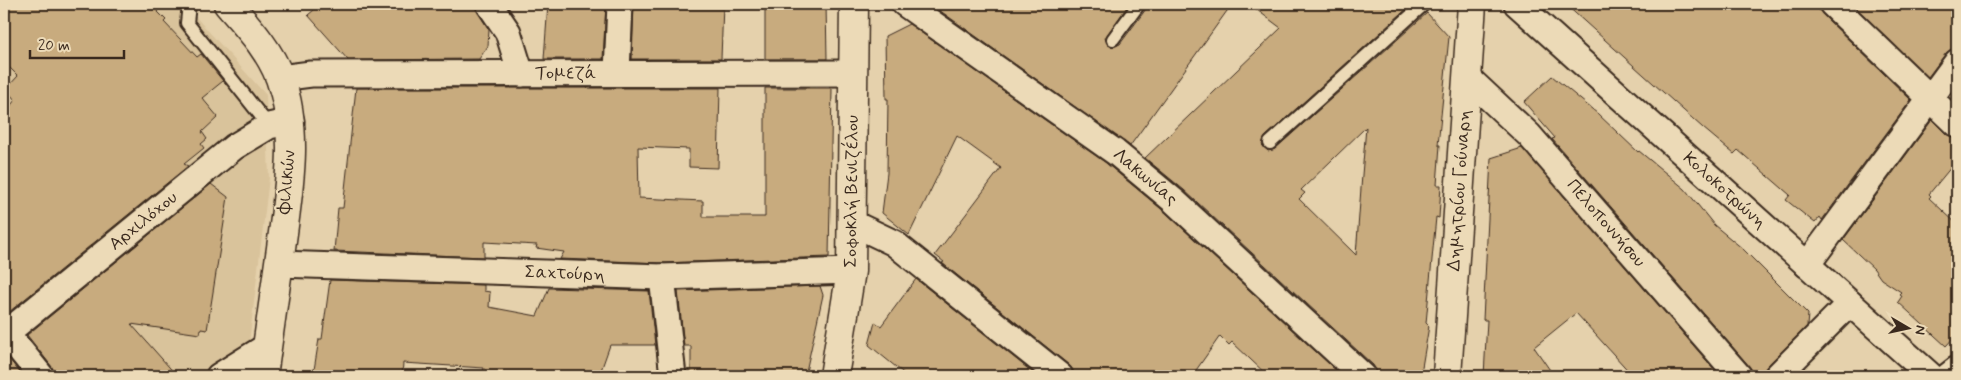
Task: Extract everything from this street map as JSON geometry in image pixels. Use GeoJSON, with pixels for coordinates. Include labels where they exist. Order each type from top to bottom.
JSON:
{"type":"FeatureCollection","features":[{"type":"Feature","properties":{"kind":"street","name":"Φιλικών"},"geometry":{"type":"LineString","coordinates":[[228,4],[257,36],[280,78],[280,123],[291,158],[288,195],[263,376]]}},
{"type":"Feature","properties":{"kind":"street"},"geometry":{"type":"LineString","coordinates":[[489,4],[508,32],[521,74]]}},
{"type":"Feature","properties":{"kind":"street"},"geometry":{"type":"LineString","coordinates":[[617,72],[620,4]]}},
{"type":"Feature","properties":{"kind":"street","name":"Σοφοκλή Βενιζέλου"},"geometry":{"type":"LineString","coordinates":[[834,376],[851,271],[854,4]]}},
{"type":"Feature","properties":{"kind":"street","name":"Λακωνίας"},"geometry":{"type":"LineString","coordinates":[[906,4],[1115,152],[1174,201],[1363,376]]}},
{"type":"Feature","properties":{"kind":"street","name":"Δημητρίου Γούναρη"},"geometry":{"type":"LineString","coordinates":[[1447,376],[1472,4]]}},
{"type":"Feature","properties":{"kind":"street","name":"Κολοκοτρώνη"},"geometry":{"type":"LineString","coordinates":[[1517,4],[1931,376]]}},
{"type":"Feature","properties":{"kind":"street"},"geometry":{"type":"LineString","coordinates":[[1832,4],[1957,124]]}},
{"type":"Feature","properties":{"kind":"street"},"geometry":{"type":"LineString","coordinates":[[1807,264],[1957,62]]}},
{"type":"Feature","properties":{"kind":"street","name":"Τομεζά"},"geometry":{"type":"LineString","coordinates":[[280,78],[311,74],[853,73]]}},
{"type":"Feature","properties":{"kind":"street","name":"Πελοποννήσου"},"geometry":{"type":"LineString","coordinates":[[1467,77],[1529,136],[1739,376]]}},
{"type":"Feature","properties":{"kind":"street","name":"Αρχιλόχου"},"geometry":{"type":"LineString","coordinates":[[5,333],[234,147],[280,123]]}},
{"type":"Feature","properties":{"kind":"street"},"geometry":{"type":"LineString","coordinates":[[852,223],[894,243],[1060,376]]}},
{"type":"Feature","properties":{"kind":"street","name":"Σαχτούρη"},"geometry":{"type":"LineString","coordinates":[[279,264],[662,277],[851,271]]}},
{"type":"Feature","properties":{"kind":"street"},"geometry":{"type":"LineString","coordinates":[[662,277],[673,376]]}},
{"type":"Feature","properties":{"kind":"street"},"geometry":{"type":"LineString","coordinates":[[1777,376],[1850,303]]}},
{"type":"Feature","properties":{"kind":"street"},"geometry":{"type":"LineString","coordinates":[[5,333],[41,376]]}},
{"type":"Feature","properties":{"kind":"street"},"geometry":{"type":"LineString","coordinates":[[219,376],[267,346]]}},
{"type":"Feature","properties":{"kind":"street"},"geometry":{"type":"LineString","coordinates":[[1948,376],[1957,369]]}},
{"type":"Feature","properties":{"kind":"lane"},"geometry":{"type":"LineString","coordinates":[[189,4],[186,23],[280,123]]}},
{"type":"Feature","properties":{"kind":"lane"},"geometry":{"type":"LineString","coordinates":[[1113,39],[1139,4]]}},
{"type":"Feature","properties":{"kind":"lane"},"geometry":{"type":"LineString","coordinates":[[1270,143],[1424,4]]}},
{"type":"Feature","properties":{"kind":"shaded area"},"geometry":{"type":"Polygon","coordinates":[[[4,4],[184,4],[266,95],[269,178],[245,376],[4,376],[4,4]]]}},
{"type":"Feature","properties":{"kind":"building"},"geometry":{"type":"Polygon","coordinates":[[[4,4],[150,4],[197,57],[201,54],[223,81],[202,98],[218,117],[202,132],[207,139],[201,144],[204,148],[184,164],[188,166],[9,312],[4,306],[4,114],[15,100],[6,89],[18,76],[4,62],[4,4]]]}},
{"type":"Feature","properties":{"kind":"building"},"geometry":{"type":"Polygon","coordinates":[[[321,4],[473,4],[489,30],[488,46],[479,59],[348,60],[308,15],[321,4]]]}},
{"type":"Feature","properties":{"kind":"building"},"geometry":{"type":"Polygon","coordinates":[[[548,4],[606,4],[603,59],[544,59],[548,4]]]}},
{"type":"Feature","properties":{"kind":"building"},"geometry":{"type":"Polygon","coordinates":[[[634,4],[723,4],[721,59],[632,59],[634,4]]]}},
{"type":"Feature","properties":{"kind":"building"},"geometry":{"type":"Polygon","coordinates":[[[765,4],[826,4],[827,59],[765,59],[765,4]]]}},
{"type":"Feature","properties":{"kind":"building"},"geometry":{"type":"Polygon","coordinates":[[[952,4],[1129,4],[1105,38],[1108,45],[1113,47],[1120,44],[1146,9],[1147,4],[1232,4],[1130,146],[939,10],[952,4]]]}},
{"type":"Feature","properties":{"kind":"building"},"geometry":{"type":"Polygon","coordinates":[[[1249,4],[1412,4],[1265,137],[1262,145],[1268,151],[1275,149],[1427,13],[1449,37],[1438,145],[1440,145],[1437,185],[1441,185],[1439,218],[1436,217],[1426,323],[1429,326],[1422,367],[1414,376],[1377,376],[1377,371],[1373,365],[1184,190],[1145,158],[1281,28],[1249,4]],[[1366,127],[1301,190],[1305,193],[1299,199],[1356,255],[1366,127]]]}},
{"type":"Feature","properties":{"kind":"building"},"geometry":{"type":"Polygon","coordinates":[[[1565,4],[1818,4],[1822,14],[1911,100],[1822,220],[1820,217],[1815,223],[1786,200],[1790,195],[1738,150],[1734,154],[1703,128],[1565,4]]]}},
{"type":"Feature","properties":{"kind":"building"},"geometry":{"type":"Polygon","coordinates":[[[1852,4],[1957,4],[1957,48],[1951,49],[1946,53],[1928,77],[1852,4]]]}},
{"type":"Feature","properties":{"kind":"building"},"geometry":{"type":"Polygon","coordinates":[[[909,24],[1106,163],[1165,212],[1342,376],[1268,376],[1232,342],[1229,345],[1220,336],[1192,376],[1074,376],[1073,370],[1069,365],[942,263],[944,262],[935,255],[1001,168],[957,136],[909,235],[882,213],[887,173],[888,99],[886,99],[885,36],[909,24]]]}},
{"type":"Feature","properties":{"kind":"building"},"geometry":{"type":"Polygon","coordinates":[[[1552,76],[1598,114],[1638,152],[1685,189],[1714,225],[1743,249],[1808,314],[1807,326],[1767,366],[1763,376],[1753,376],[1750,367],[1552,139],[1555,138],[1524,102],[1552,76]]]}},
{"type":"Feature","properties":{"kind":"building"},"geometry":{"type":"Polygon","coordinates":[[[356,88],[720,88],[718,168],[689,167],[689,149],[638,147],[639,198],[703,201],[703,217],[765,217],[765,88],[832,88],[829,257],[662,263],[560,259],[564,252],[536,248],[537,245],[484,242],[484,257],[334,251],[338,208],[343,208],[356,88]]]}},
{"type":"Feature","properties":{"kind":"building"},"geometry":{"type":"Polygon","coordinates":[[[1932,120],[1947,135],[1957,138],[1957,160],[1929,194],[1931,196],[1929,198],[1957,224],[1957,334],[1946,346],[1898,302],[1902,296],[1899,294],[1901,292],[1881,279],[1874,269],[1843,240],[1932,120]]]}},
{"type":"Feature","properties":{"kind":"building"},"geometry":{"type":"Polygon","coordinates":[[[1522,148],[1720,376],[1633,376],[1576,313],[1534,347],[1554,376],[1484,376],[1487,320],[1483,320],[1491,158],[1522,148]]]}},
{"type":"Feature","properties":{"kind":"building"},"geometry":{"type":"Polygon","coordinates":[[[211,184],[228,197],[207,330],[201,329],[200,334],[131,324],[177,376],[55,376],[52,367],[27,335],[211,184]]]}},
{"type":"Feature","properties":{"kind":"building"},"geometry":{"type":"Polygon","coordinates":[[[916,279],[1037,376],[907,376],[869,345],[875,322],[881,326],[916,279]]]}},
{"type":"Feature","properties":{"kind":"building"},"geometry":{"type":"Polygon","coordinates":[[[330,280],[484,285],[484,291],[490,292],[489,307],[537,316],[549,288],[649,291],[655,345],[610,345],[599,376],[482,376],[484,368],[403,363],[402,376],[313,376],[319,339],[322,339],[330,280]]]}},
{"type":"Feature","properties":{"kind":"building"},"geometry":{"type":"Polygon","coordinates":[[[820,286],[823,295],[805,376],[691,376],[691,346],[684,346],[678,291],[820,286]]]}},
{"type":"Feature","properties":{"kind":"building"},"geometry":{"type":"Polygon","coordinates":[[[4,353],[23,376],[4,376],[4,353]]]}}]}
